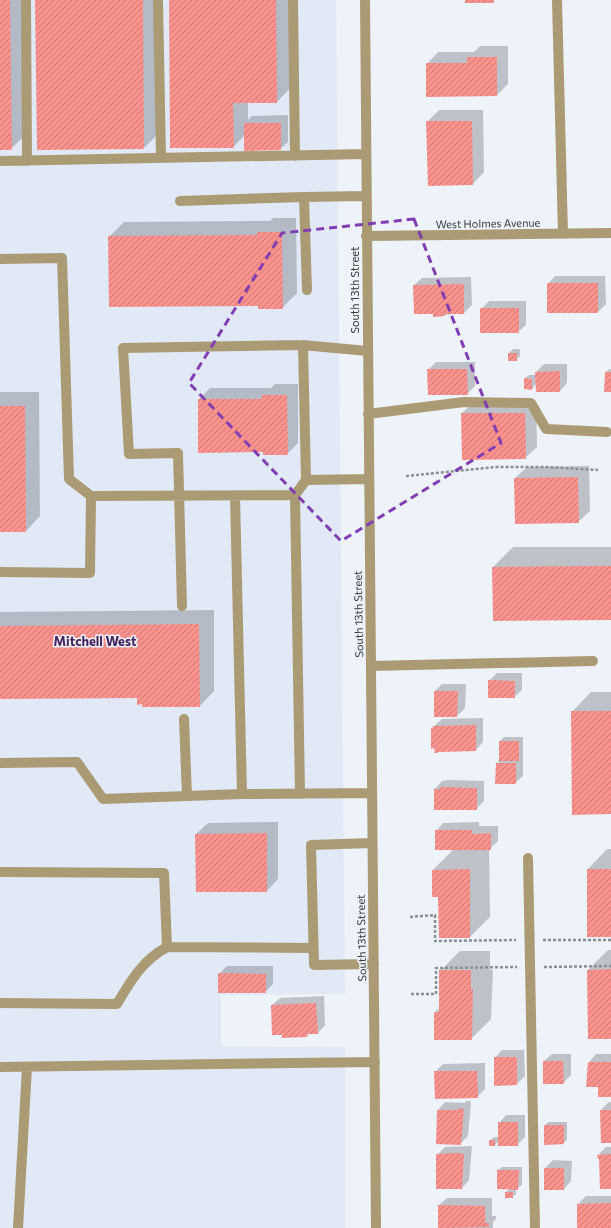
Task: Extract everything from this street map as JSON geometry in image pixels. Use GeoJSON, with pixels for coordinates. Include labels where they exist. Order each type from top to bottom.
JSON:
{"type":"FeatureCollection","features":[{"type":"Feature","properties":{"kind":"street"},"geometry":{"type":"LineString","coordinates":[[26,0],[27,161]]}},
{"type":"Feature","properties":{"kind":"street"},"geometry":{"type":"LineString","coordinates":[[158,0],[161,158]]}},
{"type":"Feature","properties":{"kind":"street"},"geometry":{"type":"LineString","coordinates":[[293,0],[295,156]]}},
{"type":"Feature","properties":{"kind":"street","name":"South 13th Street"},"geometry":{"type":"LineString","coordinates":[[365,0],[365,196],[376,1228]]}},
{"type":"Feature","properties":{"kind":"street"},"geometry":{"type":"LineString","coordinates":[[557,0],[563,234]]}},
{"type":"Feature","properties":{"kind":"street"},"geometry":{"type":"LineString","coordinates":[[0,161],[366,154]]}},
{"type":"Feature","properties":{"kind":"street"},"geometry":{"type":"LineString","coordinates":[[180,201],[365,196]]}},
{"type":"Feature","properties":{"kind":"street"},"geometry":{"type":"LineString","coordinates":[[304,197],[307,290]]}},
{"type":"Feature","properties":{"kind":"street","name":"West Holmes Avenue"},"geometry":{"type":"LineString","coordinates":[[366,236],[611,233]]}},
{"type":"Feature","properties":{"kind":"street"},"geometry":{"type":"LineString","coordinates":[[0,259],[62,258],[69,479],[91,496],[295,495]]}},
{"type":"Feature","properties":{"kind":"street"},"geometry":{"type":"LineString","coordinates":[[300,794],[295,495],[306,480],[303,345]]}},
{"type":"Feature","properties":{"kind":"street"},"geometry":{"type":"LineString","coordinates":[[182,606],[178,453],[129,454],[123,348],[303,345],[367,351]]}},
{"type":"Feature","properties":{"kind":"street"},"geometry":{"type":"LineString","coordinates":[[368,414],[464,402],[531,403],[546,429],[607,432]]}},
{"type":"Feature","properties":{"kind":"street"},"geometry":{"type":"LineString","coordinates":[[306,480],[369,479]]}},
{"type":"Feature","properties":{"kind":"street"},"geometry":{"type":"LineString","coordinates":[[0,572],[90,573],[91,496]]}},
{"type":"Feature","properties":{"kind":"street"},"geometry":{"type":"LineString","coordinates":[[235,496],[242,794]]}},
{"type":"Feature","properties":{"kind":"street"},"geometry":{"type":"LineString","coordinates":[[371,666],[593,661]]}},
{"type":"Feature","properties":{"kind":"street"},"geometry":{"type":"LineString","coordinates":[[184,719],[186,796]]}},
{"type":"Feature","properties":{"kind":"street"},"geometry":{"type":"LineString","coordinates":[[0,763],[77,762],[103,798],[242,794],[371,794]]}},
{"type":"Feature","properties":{"kind":"street"},"geometry":{"type":"LineString","coordinates":[[372,843],[311,845],[314,965],[374,964]]}},
{"type":"Feature","properties":{"kind":"street"},"geometry":{"type":"LineString","coordinates":[[528,858],[535,1228]]}},
{"type":"Feature","properties":{"kind":"street"},"geometry":{"type":"LineString","coordinates":[[0,872],[164,873],[167,947]]}},
{"type":"Feature","properties":{"kind":"street"},"geometry":{"type":"LineString","coordinates":[[0,1003],[117,1004],[141,966],[154,954],[167,947],[314,948]]}},
{"type":"Feature","properties":{"kind":"street"},"geometry":{"type":"LineString","coordinates":[[0,1067],[374,1062]]}},
{"type":"Feature","properties":{"kind":"street"},"geometry":{"type":"LineString","coordinates":[[18,1228],[27,1067]]}},
{"type":"Feature","properties":{"kind":"path"},"geometry":{"type":"LineString","coordinates":[[406,476],[495,467],[546,467],[598,470]]}},
{"type":"Feature","properties":{"kind":"path"},"geometry":{"type":"LineString","coordinates":[[410,917],[435,915],[435,941],[611,940]]}},
{"type":"Feature","properties":{"kind":"path"},"geometry":{"type":"LineString","coordinates":[[411,994],[436,994],[436,968],[611,966]]}},
{"type":"Feature","properties":{"kind":"highlighted area"},"geometry":{"type":"Polygon","coordinates":[[[414,219],[501,443],[341,541],[189,383],[282,233],[414,219]]]}},
{"type":"Feature","properties":{"kind":"shaded area"},"geometry":{"type":"Polygon","coordinates":[[[0,0],[336,0],[345,994],[221,995],[221,1046],[345,1047],[345,1228],[0,1228],[0,0]]]}},
{"type":"Feature","properties":{"kind":"building"},"geometry":{"type":"Polygon","coordinates":[[[0,0],[10,0],[12,150],[0,150],[0,0]]]}},
{"type":"Feature","properties":{"kind":"building"},"geometry":{"type":"Polygon","coordinates":[[[35,0],[143,0],[144,149],[37,150],[35,0]]]}},
{"type":"Feature","properties":{"kind":"building"},"geometry":{"type":"Polygon","coordinates":[[[169,0],[276,0],[277,103],[233,103],[234,148],[170,148],[169,0]]]}},
{"type":"Feature","properties":{"kind":"building"},"geometry":{"type":"Polygon","coordinates":[[[465,0],[494,0],[494,3],[465,3],[465,0]]]}},
{"type":"Feature","properties":{"kind":"building"},"geometry":{"type":"Polygon","coordinates":[[[467,57],[497,57],[497,96],[426,97],[426,63],[467,63],[467,57]]]}},
{"type":"Feature","properties":{"kind":"building"},"geometry":{"type":"Polygon","coordinates":[[[426,121],[472,121],[473,185],[428,186],[426,121]]]}},
{"type":"Feature","properties":{"kind":"building"},"geometry":{"type":"Polygon","coordinates":[[[244,123],[281,123],[281,150],[244,151],[244,123]]]}},
{"type":"Feature","properties":{"kind":"building"},"geometry":{"type":"Polygon","coordinates":[[[257,232],[282,232],[283,309],[258,309],[258,306],[109,307],[108,236],[257,235],[257,232]]]}},
{"type":"Feature","properties":{"kind":"building"},"geometry":{"type":"Polygon","coordinates":[[[547,283],[598,283],[598,313],[547,313],[547,283]]]}},
{"type":"Feature","properties":{"kind":"building"},"geometry":{"type":"Polygon","coordinates":[[[464,284],[464,314],[445,314],[445,316],[433,317],[433,314],[414,314],[413,285],[464,284]]]}},
{"type":"Feature","properties":{"kind":"building"},"geometry":{"type":"Polygon","coordinates":[[[480,308],[519,308],[519,333],[480,333],[480,308]]]}},
{"type":"Feature","properties":{"kind":"building"},"geometry":{"type":"Polygon","coordinates":[[[508,353],[517,353],[517,361],[508,361],[508,353]]]}},
{"type":"Feature","properties":{"kind":"building"},"geometry":{"type":"Polygon","coordinates":[[[427,369],[467,369],[468,395],[428,395],[427,369]]]}},
{"type":"Feature","properties":{"kind":"building"},"geometry":{"type":"Polygon","coordinates":[[[560,371],[560,392],[536,392],[535,372],[560,371]]]}},
{"type":"Feature","properties":{"kind":"building"},"geometry":{"type":"Polygon","coordinates":[[[605,372],[611,372],[611,392],[604,392],[605,372]]]}},
{"type":"Feature","properties":{"kind":"building"},"geometry":{"type":"Polygon","coordinates":[[[524,378],[532,379],[532,390],[524,389],[524,378]]]}},
{"type":"Feature","properties":{"kind":"building"},"geometry":{"type":"Polygon","coordinates":[[[262,395],[287,395],[288,455],[263,455],[263,452],[198,453],[198,399],[262,399],[262,395]]]}},
{"type":"Feature","properties":{"kind":"building"},"geometry":{"type":"Polygon","coordinates":[[[0,406],[25,406],[26,532],[0,532],[0,406]]]}},
{"type":"Feature","properties":{"kind":"building"},"geometry":{"type":"Polygon","coordinates":[[[461,413],[525,413],[526,459],[462,460],[461,413]]]}},
{"type":"Feature","properties":{"kind":"building"},"geometry":{"type":"Polygon","coordinates":[[[578,477],[579,523],[515,524],[514,478],[578,477]]]}},
{"type":"Feature","properties":{"kind":"building"},"geometry":{"type":"Polygon","coordinates":[[[611,566],[611,620],[493,621],[492,567],[611,566]]]}},
{"type":"Feature","properties":{"kind":"building"},"geometry":{"type":"Polygon","coordinates":[[[199,624],[200,707],[142,707],[142,704],[137,705],[137,698],[0,699],[0,626],[199,624]]]}},
{"type":"Feature","properties":{"kind":"building"},"geometry":{"type":"Polygon","coordinates":[[[488,680],[515,681],[515,698],[488,698],[488,680]]]}},
{"type":"Feature","properties":{"kind":"building"},"geometry":{"type":"Polygon","coordinates":[[[434,691],[458,691],[457,717],[434,717],[434,691]]]}},
{"type":"Feature","properties":{"kind":"building"},"geometry":{"type":"Polygon","coordinates":[[[571,711],[611,711],[611,814],[572,815],[571,711]]]}},
{"type":"Feature","properties":{"kind":"building"},"geometry":{"type":"Polygon","coordinates":[[[476,725],[476,751],[435,753],[434,748],[431,749],[431,728],[433,728],[433,726],[476,725]]]}},
{"type":"Feature","properties":{"kind":"building"},"geometry":{"type":"Polygon","coordinates":[[[499,741],[519,741],[519,761],[499,761],[499,741]]]}},
{"type":"Feature","properties":{"kind":"building"},"geometry":{"type":"Polygon","coordinates":[[[496,763],[516,763],[516,784],[495,784],[496,763]]]}},
{"type":"Feature","properties":{"kind":"building"},"geometry":{"type":"Polygon","coordinates":[[[440,787],[477,788],[477,810],[434,810],[434,789],[440,789],[440,787]]]}},
{"type":"Feature","properties":{"kind":"building"},"geometry":{"type":"Polygon","coordinates":[[[435,830],[472,830],[472,834],[491,833],[491,850],[435,850],[435,830]]]}},
{"type":"Feature","properties":{"kind":"building"},"geometry":{"type":"Polygon","coordinates":[[[267,833],[267,892],[196,892],[195,834],[267,833]]]}},
{"type":"Feature","properties":{"kind":"building"},"geometry":{"type":"Polygon","coordinates":[[[470,869],[470,938],[439,938],[438,897],[432,897],[432,870],[470,869]]]}},
{"type":"Feature","properties":{"kind":"building"},"geometry":{"type":"Polygon","coordinates":[[[587,869],[611,869],[611,937],[587,937],[587,869]]]}},
{"type":"Feature","properties":{"kind":"building"},"geometry":{"type":"Polygon","coordinates":[[[611,969],[611,1039],[588,1039],[587,970],[611,969]]]}},
{"type":"Feature","properties":{"kind":"building"},"geometry":{"type":"Polygon","coordinates":[[[439,970],[471,970],[471,989],[473,989],[472,1040],[434,1040],[434,1012],[439,1012],[439,970]]]}},
{"type":"Feature","properties":{"kind":"building"},"geometry":{"type":"Polygon","coordinates":[[[218,973],[266,974],[266,993],[218,993],[218,973]]]}},
{"type":"Feature","properties":{"kind":"building"},"geometry":{"type":"Polygon","coordinates":[[[316,1003],[318,1034],[307,1034],[307,1037],[282,1038],[282,1035],[272,1035],[271,1005],[316,1003]]]}},
{"type":"Feature","properties":{"kind":"building"},"geometry":{"type":"Polygon","coordinates":[[[494,1057],[517,1057],[517,1085],[494,1086],[494,1057]]]}},
{"type":"Feature","properties":{"kind":"building"},"geometry":{"type":"Polygon","coordinates":[[[543,1061],[563,1061],[564,1084],[543,1084],[543,1061]]]}},
{"type":"Feature","properties":{"kind":"building"},"geometry":{"type":"Polygon","coordinates":[[[588,1062],[611,1062],[611,1097],[598,1097],[598,1087],[586,1087],[588,1062]]]}},
{"type":"Feature","properties":{"kind":"building"},"geometry":{"type":"Polygon","coordinates":[[[434,1071],[477,1071],[478,1098],[435,1099],[434,1071]]]}},
{"type":"Feature","properties":{"kind":"building"},"geometry":{"type":"Polygon","coordinates":[[[458,1108],[464,1109],[461,1145],[436,1144],[437,1110],[458,1110],[458,1108]]]}},
{"type":"Feature","properties":{"kind":"building"},"geometry":{"type":"Polygon","coordinates":[[[600,1110],[611,1110],[611,1143],[601,1143],[600,1110]]]}},
{"type":"Feature","properties":{"kind":"building"},"geometry":{"type":"Polygon","coordinates":[[[498,1122],[518,1122],[518,1146],[498,1146],[498,1122]]]}},
{"type":"Feature","properties":{"kind":"building"},"geometry":{"type":"Polygon","coordinates":[[[544,1125],[564,1125],[564,1144],[544,1145],[544,1125]]]}},
{"type":"Feature","properties":{"kind":"building"},"geometry":{"type":"Polygon","coordinates":[[[489,1140],[495,1140],[495,1146],[489,1146],[489,1140]]]}},
{"type":"Feature","properties":{"kind":"building"},"geometry":{"type":"Polygon","coordinates":[[[436,1154],[464,1154],[462,1189],[436,1189],[436,1154]]]}},
{"type":"Feature","properties":{"kind":"building"},"geometry":{"type":"Polygon","coordinates":[[[611,1154],[611,1189],[600,1189],[599,1159],[597,1155],[611,1154]]]}},
{"type":"Feature","properties":{"kind":"building"},"geometry":{"type":"Polygon","coordinates":[[[544,1168],[564,1168],[564,1190],[544,1190],[544,1168]]]}},
{"type":"Feature","properties":{"kind":"building"},"geometry":{"type":"Polygon","coordinates":[[[497,1170],[519,1170],[518,1190],[497,1189],[497,1170]]]}},
{"type":"Feature","properties":{"kind":"building"},"geometry":{"type":"Polygon","coordinates":[[[505,1192],[513,1192],[513,1198],[505,1198],[505,1192]]]}},
{"type":"Feature","properties":{"kind":"building"},"geometry":{"type":"Polygon","coordinates":[[[611,1203],[611,1228],[577,1228],[577,1204],[611,1203]]]}},
{"type":"Feature","properties":{"kind":"building"},"geometry":{"type":"Polygon","coordinates":[[[438,1205],[485,1206],[485,1223],[489,1223],[489,1227],[438,1228],[438,1205]]]}},
{"type":"Feature","properties":{"kind":"district","name":"Mitchell West"},"geometry":{"type":"Point","coordinates":[95,641]}}]}
